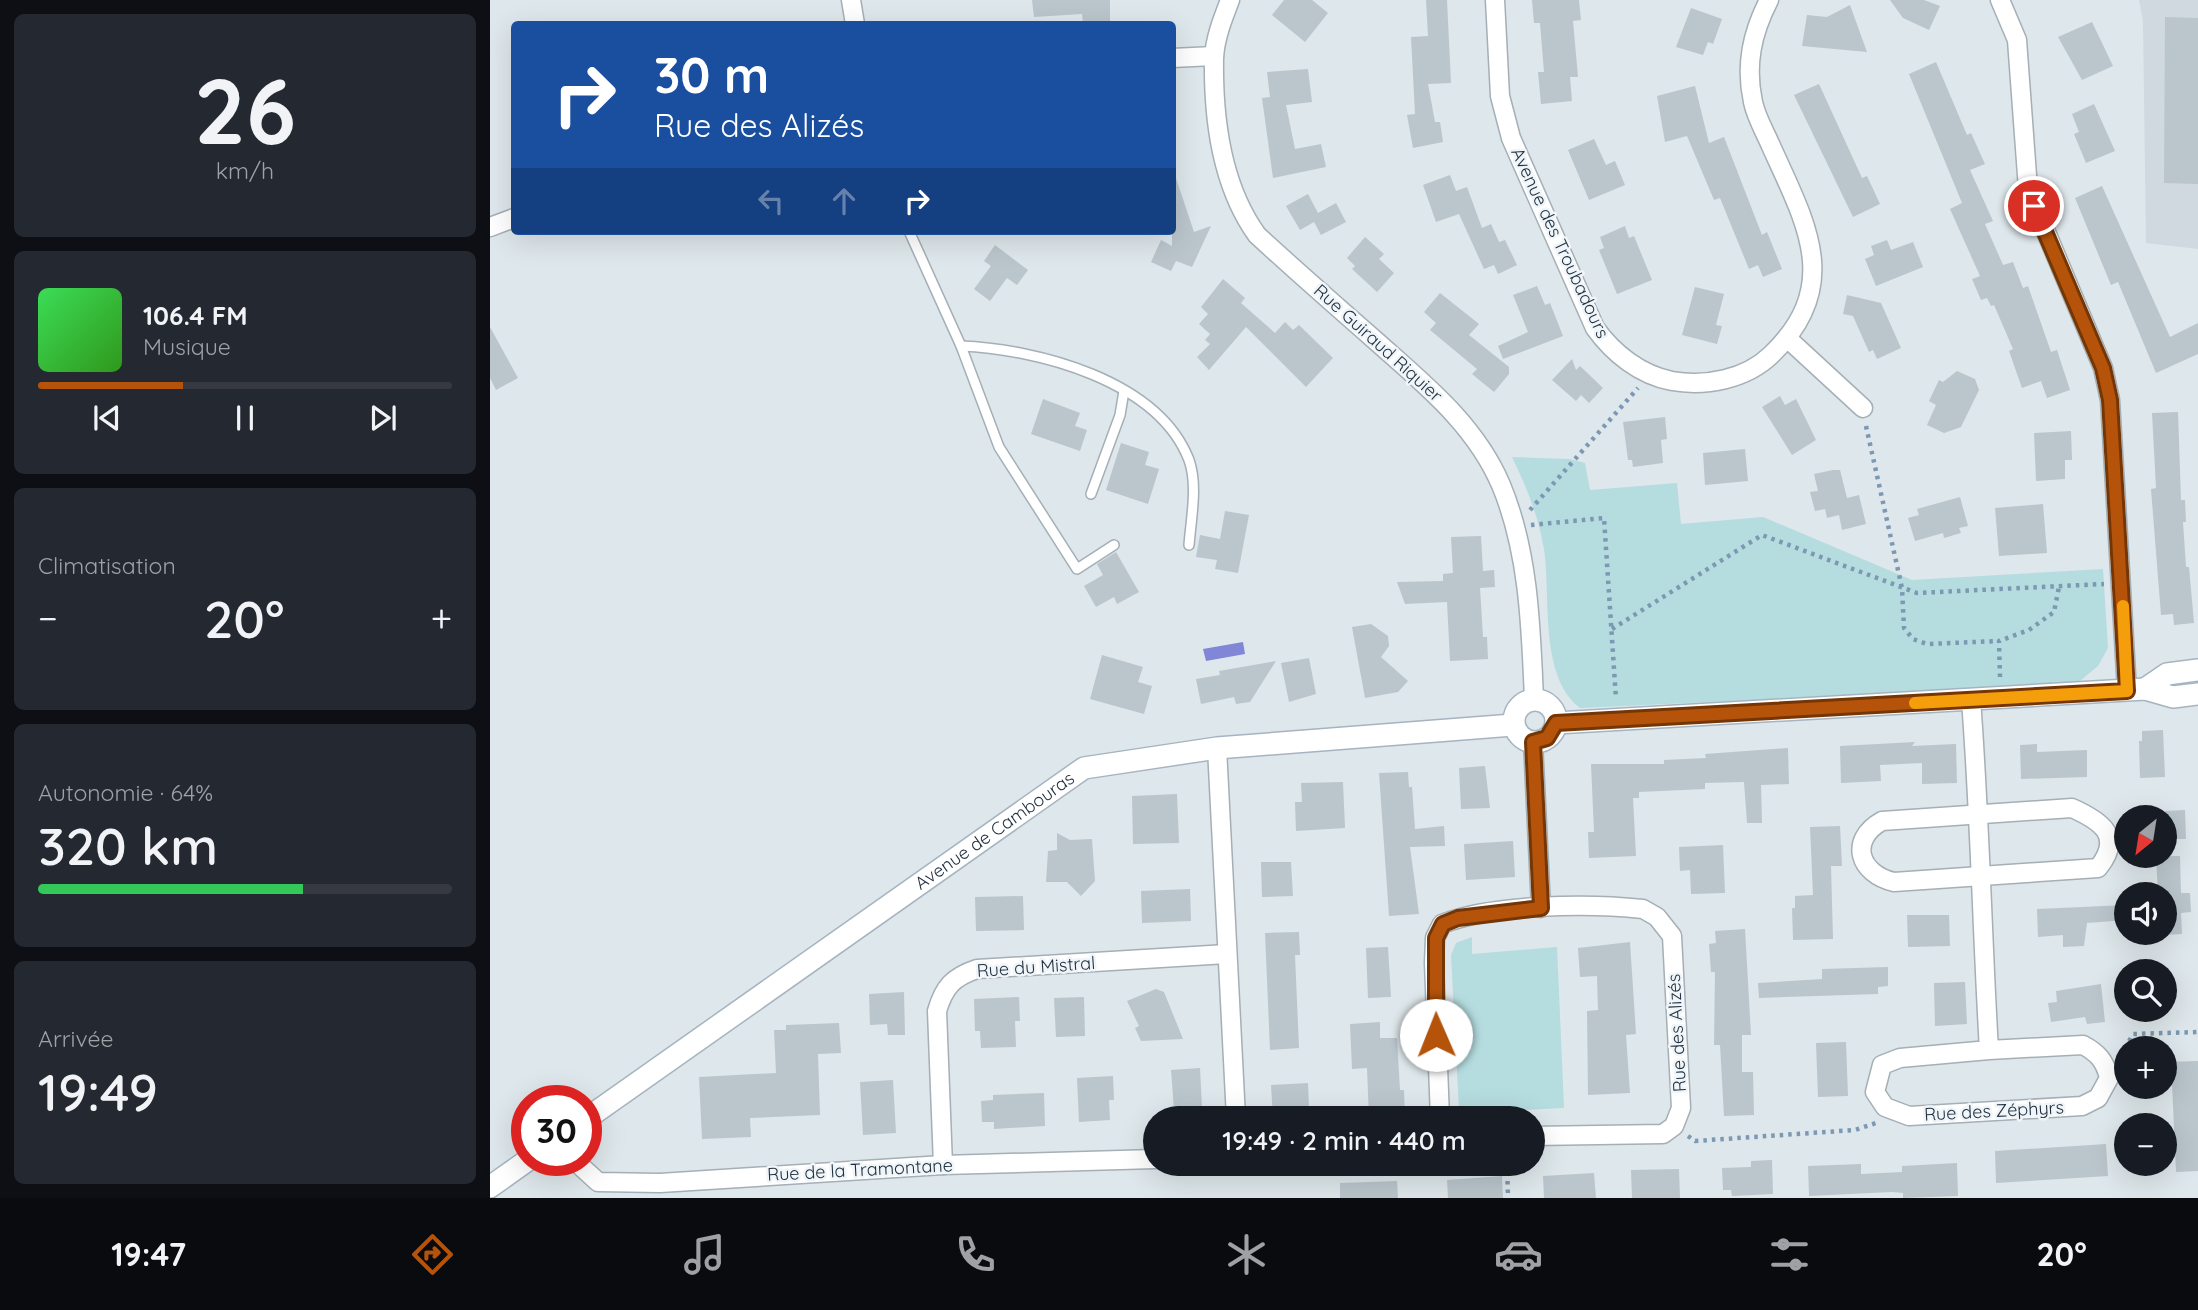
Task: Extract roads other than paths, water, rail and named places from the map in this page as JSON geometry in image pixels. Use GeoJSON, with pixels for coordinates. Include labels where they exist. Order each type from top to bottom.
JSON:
{"type":"FeatureCollection","features":[{"type":"Feature","properties":{"kind":"street"},"geometry":{"type":"LineString","coordinates":[[851,0],[854,21]]}},
{"type":"Feature","properties":{"kind":"street","name":"Rue Guiraud Riquier"},"geometry":{"type":"LineString","coordinates":[[1230,0],[1214,56],[1223,162],[1245,219],[1256,235],[1455,412],[1482,448],[1500,483],[1516,526],[1524,565],[1534,700]]}},
{"type":"Feature","properties":{"kind":"street","name":"Avenue des Troubadours"},"geometry":{"type":"LineString","coordinates":[[1495,0],[1500,96],[1511,138],[1595,328],[1608,347],[1651,374],[1671,381],[1725,380],[1751,370],[1787,338],[1798,320],[1812,278],[1814,257],[1808,231],[1754,105],[1750,54],[1758,23],[1769,0]]}},
{"type":"Feature","properties":{"kind":"street"},"geometry":{"type":"LineString","coordinates":[[2000,0],[2010,18],[2017,40],[2028,188],[2103,368],[2110,400],[2122,583],[2136,690]]}},
{"type":"Feature","properties":{"kind":"street"},"geometry":{"type":"LineString","coordinates":[[1176,58],[1214,56]]}},
{"type":"Feature","properties":{"kind":"street"},"geometry":{"type":"LineString","coordinates":[[490,227],[511,219]]}},
{"type":"Feature","properties":{"kind":"street"},"geometry":{"type":"LineString","coordinates":[[1787,338],[1863,408]]}},
{"type":"Feature","properties":{"kind":"street"},"geometry":{"type":"LineString","coordinates":[[2136,690],[2167,674],[2198,670]]}},
{"type":"Feature","properties":{"kind":"street"},"geometry":{"type":"LineString","coordinates":[[1556,723],[2136,690],[2173,697],[2198,694]]}},
{"type":"Feature","properties":{"kind":"street"},"geometry":{"type":"LineString","coordinates":[[1534,700],[1552,708],[1556,723],[1547,738],[1533,742],[1522,738],[1513,725],[1519,706],[1534,700]]}},
{"type":"Feature","properties":{"kind":"street"},"geometry":{"type":"LineString","coordinates":[[1971,700],[1980,812],[1978,874],[1989,1050]]}},
{"type":"Feature","properties":{"kind":"street","name":"Avenue de Cambouras"},"geometry":{"type":"LineString","coordinates":[[602,1108],[1084,768],[1217,748],[1513,725]]}},
{"type":"Feature","properties":{"kind":"street"},"geometry":{"type":"LineString","coordinates":[[1533,742],[1541,908]]}},
{"type":"Feature","properties":{"kind":"street"},"geometry":{"type":"LineString","coordinates":[[1217,748],[1236,1106]]}},
{"type":"Feature","properties":{"kind":"street"},"geometry":{"type":"LineString","coordinates":[[2072,808],[2098,819],[2109,842],[2107,857],[2098,868],[1978,874],[1894,882],[1880,878],[1869,870],[1861,846],[1870,828],[1882,821],[1980,812],[2072,808]]}},
{"type":"Feature","properties":{"kind":"street","name":"Rue des Alizés"},"geometry":{"type":"LineString","coordinates":[[1440,1106],[1436,938],[1443,924],[1458,918],[1541,908],[1643,909],[1657,917],[1672,936],[1681,1108],[1674,1126],[1663,1134],[1545,1136]]}},
{"type":"Feature","properties":{"kind":"street","name":"Rue du Mistral"},"geometry":{"type":"LineString","coordinates":[[943,1165],[937,1011],[943,990],[958,975],[977,969],[1227,954]]}},
{"type":"Feature","properties":{"kind":"street","name":"Rue des Zéphyrs"},"geometry":{"type":"LineString","coordinates":[[2083,1045],[2096,1052],[2106,1065],[2109,1078],[2098,1098],[2082,1106],[1900,1115],[1885,1107],[1875,1092],[1882,1065],[1900,1058],[1989,1050],[2083,1045]]}},
{"type":"Feature","properties":{"kind":"street","name":"Rue de la Tramontane"},"geometry":{"type":"LineString","coordinates":[[591,1176],[598,1182],[660,1183],[943,1165],[1143,1159]]}},
{"type":"Feature","properties":{"kind":"street"},"geometry":{"type":"LineString","coordinates":[[490,1187],[511,1172]]}},
{"type":"Feature","properties":{"kind":"lane"},"geometry":{"type":"LineString","coordinates":[[911,235],[961,346],[999,447],[1077,569],[1114,545]]}},
{"type":"Feature","properties":{"kind":"lane"},"geometry":{"type":"LineString","coordinates":[[961,346],[992,348],[1093,372],[1151,411],[1178,439],[1190,462],[1193,491],[1189,545]]}},
{"type":"Feature","properties":{"kind":"lane"},"geometry":{"type":"LineString","coordinates":[[1091,494],[1120,415],[1124,391]]}},
{"type":"Feature","properties":{"kind":"water"},"geometry":{"type":"Polygon","coordinates":[[[1243,642],[1245,654],[1206,661],[1203,649],[1243,642]]]}}]}
